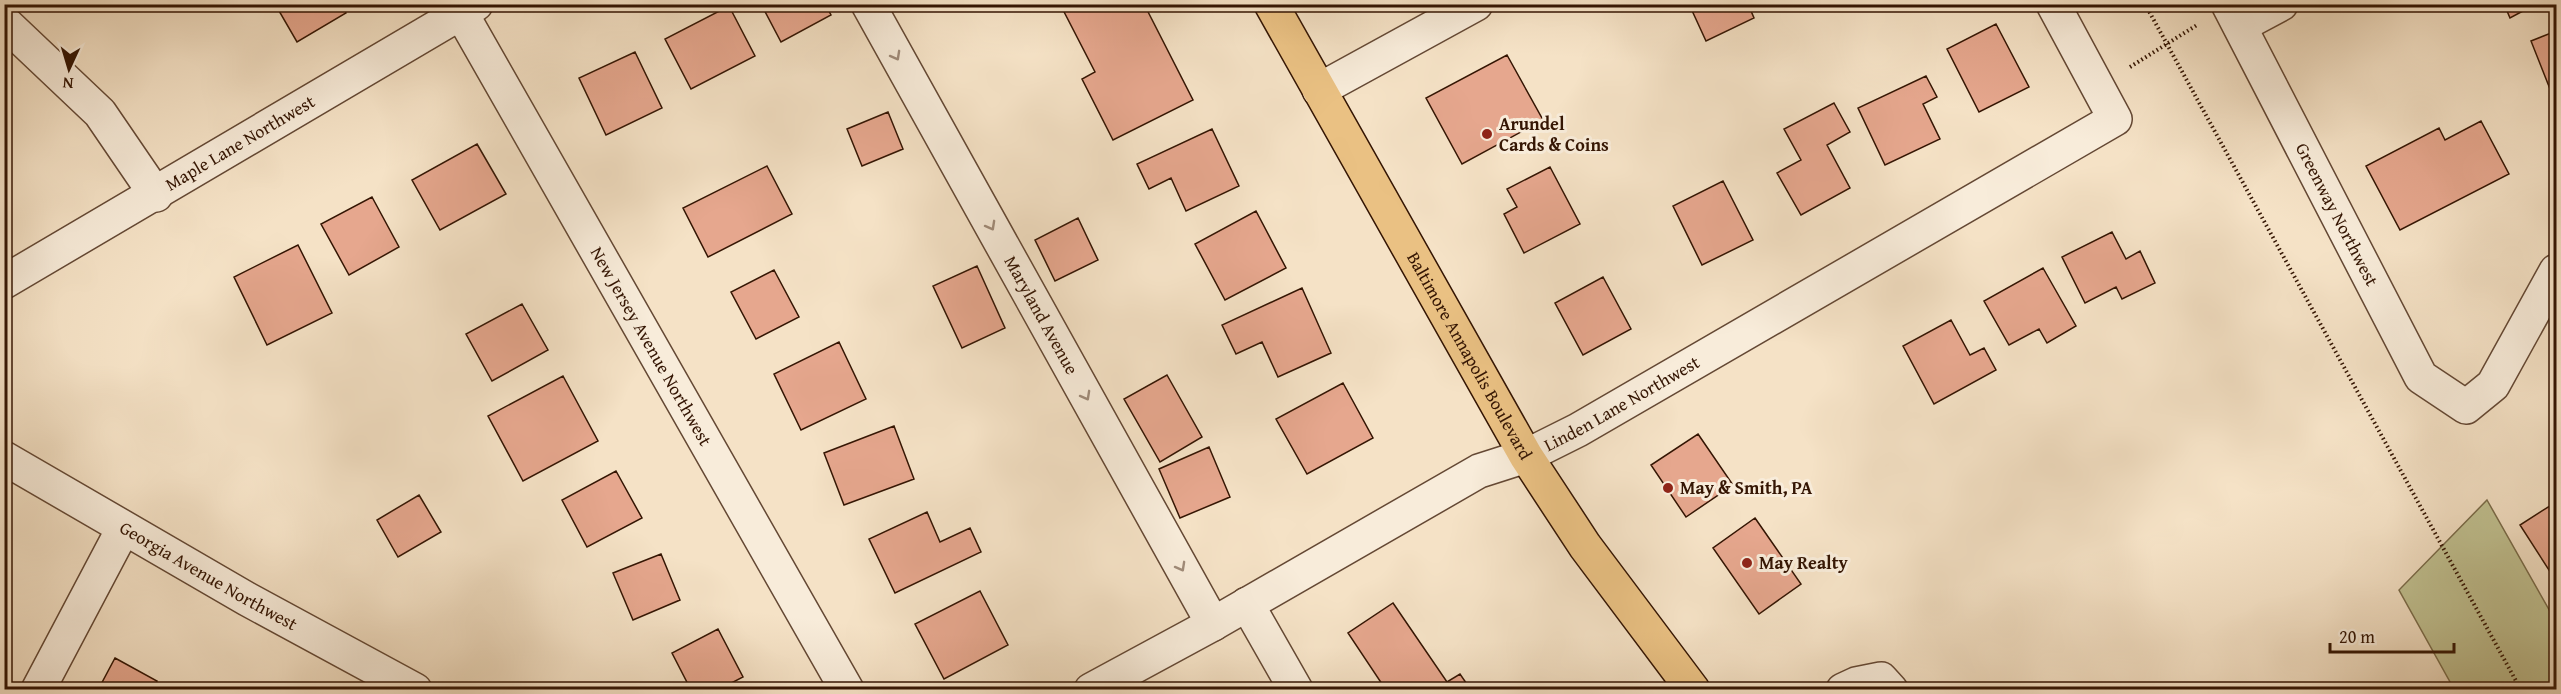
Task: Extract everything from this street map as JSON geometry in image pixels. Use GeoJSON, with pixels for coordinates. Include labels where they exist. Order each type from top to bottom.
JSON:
{"type":"FeatureCollection","features":[{"type":"Feature","properties":{"kind":"main road","name":"Baltimore Annapolis Boulevard"},"geometry":{"type":"LineString","coordinates":[[1271,4],[1526,456],[1585,546],[1694,690]]}},
{"type":"Feature","properties":{"kind":"street","name":"Maryland Avenue"},"geometry":{"type":"LineString","coordinates":[[868,4],[1213,624]]}},
{"type":"Feature","properties":{"kind":"street"},"geometry":{"type":"LineString","coordinates":[[1320,90],[1476,4]]}},
{"type":"Feature","properties":{"kind":"street"},"geometry":{"type":"LineString","coordinates":[[2053,4],[2098,86]]}},
{"type":"Feature","properties":{"kind":"street"},"geometry":{"type":"LineString","coordinates":[[2232,12],[2281,4]]}},
{"type":"Feature","properties":{"kind":"street","name":"Maple Lane Northwest"},"geometry":{"type":"LineString","coordinates":[[4,282],[156,195],[465,7]]}},
{"type":"Feature","properties":{"kind":"street","name":"New Jersey Avenue Northwest"},"geometry":{"type":"LineString","coordinates":[[465,7],[847,690]]}},
{"type":"Feature","properties":{"kind":"street","name":"Greenway Northwest"},"geometry":{"type":"LineString","coordinates":[[2232,12],[2421,377],[2466,407],[2493,385],[2556,271]]}},
{"type":"Feature","properties":{"kind":"street"},"geometry":{"type":"LineString","coordinates":[[4,22],[100,113],[156,195]]}},
{"type":"Feature","properties":{"kind":"street","name":"Linden Lane Northwest"},"geometry":{"type":"LineString","coordinates":[[1091,690],[1213,624],[1479,471],[1526,456],[1578,430],[2115,120],[2098,86]]}},
{"type":"Feature","properties":{"kind":"street","name":"Georgia Avenue Northwest"},"geometry":{"type":"LineString","coordinates":[[4,458],[247,599],[415,690]]}},
{"type":"Feature","properties":{"kind":"street"},"geometry":{"type":"LineString","coordinates":[[38,690],[123,529]]}},
{"type":"Feature","properties":{"kind":"street"},"geometry":{"type":"LineString","coordinates":[[1247,604],[1296,690]]}},
{"type":"Feature","properties":{"kind":"street"},"geometry":{"type":"LineString","coordinates":[[1843,690],[1856,684],[1881,679],[1890,690]]}},
{"type":"Feature","properties":{"kind":"path"},"geometry":{"type":"LineString","coordinates":[[2145,4],[2521,690]]}},
{"type":"Feature","properties":{"kind":"path"},"geometry":{"type":"LineString","coordinates":[[2098,86],[2168,45],[2232,12]]}},
{"type":"Feature","properties":{"kind":"green space"},"geometry":{"type":"Polygon","coordinates":[[[2487,500],[2556,622],[2556,689],[2454,689],[2399,590],[2487,500]]]}},
{"type":"Feature","properties":{"kind":"building"},"geometry":{"type":"Polygon","coordinates":[[[275,4],[342,4],[346,13],[297,42],[275,4]]]}},
{"type":"Feature","properties":{"kind":"building"},"geometry":{"type":"Polygon","coordinates":[[[761,4],[825,4],[831,15],[781,42],[761,4]]]}},
{"type":"Feature","properties":{"kind":"building"},"geometry":{"type":"Polygon","coordinates":[[[1060,4],[1144,4],[1193,100],[1113,140],[1082,79],[1095,72],[1060,4]]]}},
{"type":"Feature","properties":{"kind":"building"},"geometry":{"type":"Polygon","coordinates":[[[1689,4],[1748,4],[1754,18],[1706,41],[1689,4]]]}},
{"type":"Feature","properties":{"kind":"building"},"geometry":{"type":"Polygon","coordinates":[[[2504,4],[2536,4],[2510,18],[2504,4]]]}},
{"type":"Feature","properties":{"kind":"building"},"geometry":{"type":"Polygon","coordinates":[[[729,6],[755,56],[691,89],[665,39],[729,6]]]}},
{"type":"Feature","properties":{"kind":"building"},"geometry":{"type":"Polygon","coordinates":[[[1996,24],[2029,87],[1979,112],[1947,49],[1996,24]]]}},
{"type":"Feature","properties":{"kind":"building"},"geometry":{"type":"Polygon","coordinates":[[[2556,31],[2556,92],[2552,94],[2531,41],[2556,31]]]}},
{"type":"Feature","properties":{"kind":"building"},"geometry":{"type":"Polygon","coordinates":[[[635,52],[662,108],[606,135],[579,78],[635,52]]]}},
{"type":"Feature","properties":{"kind":"building"},"geometry":{"type":"Polygon","coordinates":[[[1507,55],[1543,120],[1462,164],[1426,98],[1507,55]]]}},
{"type":"Feature","properties":{"kind":"building"},"geometry":{"type":"Polygon","coordinates":[[[1926,76],[1937,97],[1923,104],[1940,139],[1885,165],[1858,108],[1926,76]]]}},
{"type":"Feature","properties":{"kind":"building"},"geometry":{"type":"Polygon","coordinates":[[[1834,103],[1850,132],[1827,145],[1850,188],[1801,215],[1777,173],[1801,160],[1784,129],[1834,103]]]}},
{"type":"Feature","properties":{"kind":"building"},"geometry":{"type":"Polygon","coordinates":[[[888,112],[903,149],[862,166],[847,129],[888,112]]]}},
{"type":"Feature","properties":{"kind":"building"},"geometry":{"type":"Polygon","coordinates":[[[2481,121],[2509,174],[2400,230],[2366,166],[2439,128],[2445,140],[2481,121]]]}},
{"type":"Feature","properties":{"kind":"building"},"geometry":{"type":"Polygon","coordinates":[[[1212,129],[1239,186],[1186,211],[1171,178],[1149,189],[1137,164],[1212,129]]]}},
{"type":"Feature","properties":{"kind":"building"},"geometry":{"type":"Polygon","coordinates":[[[477,144],[506,194],[440,230],[412,180],[477,144]]]}},
{"type":"Feature","properties":{"kind":"building"},"geometry":{"type":"Polygon","coordinates":[[[767,166],[792,214],[708,257],[683,208],[767,166]]]}},
{"type":"Feature","properties":{"kind":"building"},"geometry":{"type":"Polygon","coordinates":[[[1550,167],[1580,224],[1524,253],[1504,214],[1517,207],[1507,189],[1550,167]]]}},
{"type":"Feature","properties":{"kind":"building"},"geometry":{"type":"Polygon","coordinates":[[[1723,181],[1753,240],[1702,265],[1673,206],[1723,181]]]}},
{"type":"Feature","properties":{"kind":"building"},"geometry":{"type":"Polygon","coordinates":[[[372,197],[399,247],[349,275],[321,224],[372,197]]]}},
{"type":"Feature","properties":{"kind":"building"},"geometry":{"type":"Polygon","coordinates":[[[1256,211],[1286,268],[1225,300],[1195,244],[1256,211]]]}},
{"type":"Feature","properties":{"kind":"building"},"geometry":{"type":"Polygon","coordinates":[[[1078,218],[1098,260],[1055,281],[1035,240],[1078,218]]]}},
{"type":"Feature","properties":{"kind":"building"},"geometry":{"type":"Polygon","coordinates":[[[2112,232],[2126,259],[2140,251],[2155,283],[2122,299],[2116,287],[2085,303],[2062,257],[2112,232]]]}},
{"type":"Feature","properties":{"kind":"building"},"geometry":{"type":"Polygon","coordinates":[[[298,245],[332,313],[267,345],[234,277],[298,245]]]}},
{"type":"Feature","properties":{"kind":"building"},"geometry":{"type":"Polygon","coordinates":[[[977,266],[1005,328],[962,348],[933,286],[977,266]]]}},
{"type":"Feature","properties":{"kind":"building"},"geometry":{"type":"Polygon","coordinates":[[[2043,268],[2076,326],[2047,343],[2039,329],[2009,345],[1984,301],[2043,268]]]}},
{"type":"Feature","properties":{"kind":"building"},"geometry":{"type":"Polygon","coordinates":[[[774,270],[799,317],[756,339],[731,292],[774,270]]]}},
{"type":"Feature","properties":{"kind":"building"},"geometry":{"type":"Polygon","coordinates":[[[1603,277],[1631,329],[1583,355],[1555,303],[1603,277]]]}},
{"type":"Feature","properties":{"kind":"building"},"geometry":{"type":"Polygon","coordinates":[[[1302,288],[1331,353],[1278,377],[1262,342],[1236,354],[1222,325],[1302,288]]]}},
{"type":"Feature","properties":{"kind":"building"},"geometry":{"type":"Polygon","coordinates":[[[522,304],[548,350],[492,381],[466,334],[522,304]]]}},
{"type":"Feature","properties":{"kind":"building"},"geometry":{"type":"Polygon","coordinates":[[[1951,320],[1970,355],[1984,348],[1996,370],[1934,404],[1903,346],[1951,320]]]}},
{"type":"Feature","properties":{"kind":"building"},"geometry":{"type":"Polygon","coordinates":[[[839,342],[866,399],[801,430],[774,374],[839,342]]]}},
{"type":"Feature","properties":{"kind":"building"},"geometry":{"type":"Polygon","coordinates":[[[1167,375],[1202,437],[1160,462],[1124,399],[1167,375]]]}},
{"type":"Feature","properties":{"kind":"building"},"geometry":{"type":"Polygon","coordinates":[[[563,376],[598,441],[523,481],[488,416],[563,376]]]}},
{"type":"Feature","properties":{"kind":"building"},"geometry":{"type":"Polygon","coordinates":[[[1343,383],[1373,438],[1307,474],[1276,419],[1343,383]]]}},
{"type":"Feature","properties":{"kind":"building"},"geometry":{"type":"Polygon","coordinates":[[[894,426],[914,479],[844,505],[824,453],[894,426]]]}},
{"type":"Feature","properties":{"kind":"building"},"geometry":{"type":"Polygon","coordinates":[[[1698,434],[1733,485],[1686,517],[1651,465],[1698,434]]]}},
{"type":"Feature","properties":{"kind":"building"},"geometry":{"type":"Polygon","coordinates":[[[1209,447],[1230,497],[1180,518],[1159,469],[1209,447]]]}},
{"type":"Feature","properties":{"kind":"building"},"geometry":{"type":"Polygon","coordinates":[[[616,471],[642,518],[587,547],[562,500],[616,471]]]}},
{"type":"Feature","properties":{"kind":"building"},"geometry":{"type":"Polygon","coordinates":[[[419,495],[441,532],[398,557],[377,520],[419,495]]]}},
{"type":"Feature","properties":{"kind":"building"},"geometry":{"type":"Polygon","coordinates":[[[2556,502],[2556,581],[2520,525],[2556,502]]]}},
{"type":"Feature","properties":{"kind":"building"},"geometry":{"type":"Polygon","coordinates":[[[927,512],[940,542],[970,528],[981,552],[895,593],[869,539],[927,512]]]}},
{"type":"Feature","properties":{"kind":"building"},"geometry":{"type":"Polygon","coordinates":[[[1755,518],[1801,584],[1759,614],[1713,548],[1755,518]]]}},
{"type":"Feature","properties":{"kind":"building"},"geometry":{"type":"Polygon","coordinates":[[[661,554],[680,600],[633,620],[613,573],[661,554]]]}},
{"type":"Feature","properties":{"kind":"building"},"geometry":{"type":"Polygon","coordinates":[[[980,591],[1008,645],[944,679],[915,624],[980,591]]]}},
{"type":"Feature","properties":{"kind":"building"},"geometry":{"type":"Polygon","coordinates":[[[1393,603],[1447,682],[1460,674],[1471,690],[1386,690],[1348,633],[1393,603]]]}},
{"type":"Feature","properties":{"kind":"building"},"geometry":{"type":"Polygon","coordinates":[[[718,629],[743,677],[718,690],[691,690],[672,653],[718,629]]]}},
{"type":"Feature","properties":{"kind":"building"},"geometry":{"type":"Polygon","coordinates":[[[115,658],[157,681],[152,690],[98,690],[115,658]]]}},
{"type":"Feature","properties":{"kind":"place","name":"Arundel Cards & Coins"},"geometry":{"type":"Point","coordinates":[1487,134]}},
{"type":"Feature","properties":{"kind":"place","name":"May & Smith, PA"},"geometry":{"type":"Point","coordinates":[1668,488]}},
{"type":"Feature","properties":{"kind":"place","name":"May Realty"},"geometry":{"type":"Point","coordinates":[1747,563]}}]}
